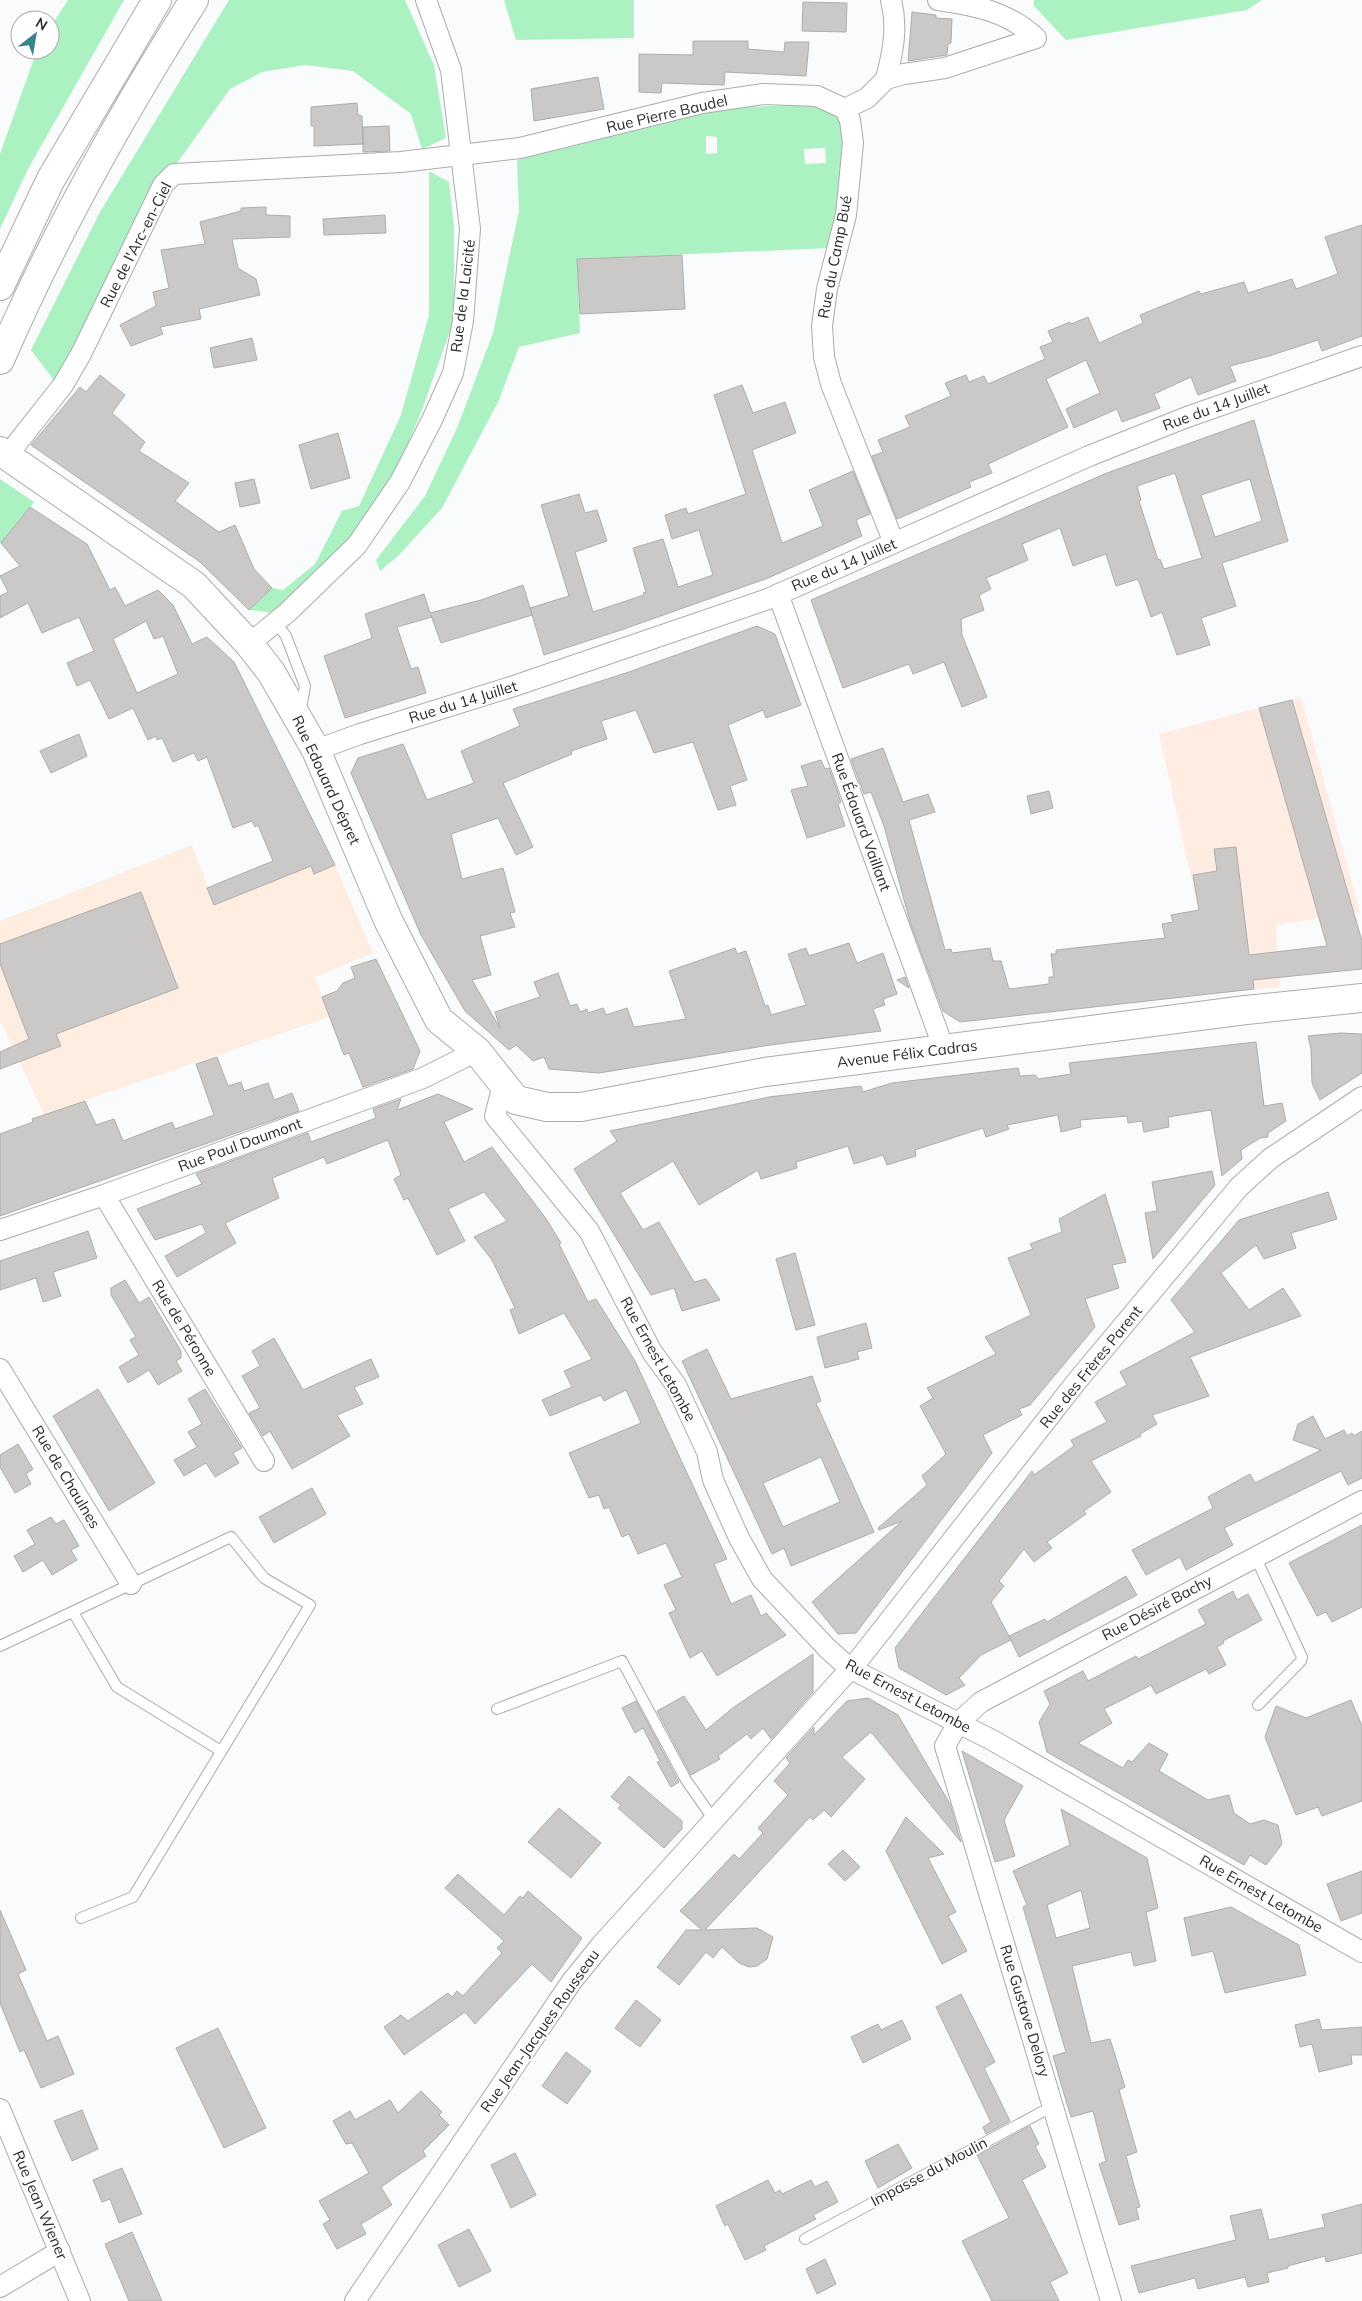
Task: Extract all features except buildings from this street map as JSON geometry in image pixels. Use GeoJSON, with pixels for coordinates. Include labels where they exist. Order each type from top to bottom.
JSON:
{"type":"FeatureCollection","features":[{"type":"Feature","properties":{"kind":"main road"},"geometry":{"type":"LineString","coordinates":[[0,286],[51,179],[157,0]]}},
{"type":"Feature","properties":{"kind":"main road"},"geometry":{"type":"LineString","coordinates":[[0,360],[14,327],[81,192],[129,107],[194,0]]}},
{"type":"Feature","properties":{"kind":"main road","name":"Rue Edouard Dépret"},"geometry":{"type":"LineString","coordinates":[[3,453],[194,585],[249,644],[271,672],[316,750],[388,920],[438,1020],[477,1051]]}},
{"type":"Feature","properties":{"kind":"main road","name":"Avenue Félix Cadras"},"geometry":{"type":"LineString","coordinates":[[477,1051],[516,1100],[547,1107],[581,1107],[765,1072],[1309,1002],[1362,998]]}},
{"type":"Feature","properties":{"kind":"street","name":"Rue de la Laicité"},"geometry":{"type":"LineString","coordinates":[[249,644],[318,584],[357,545],[400,482],[432,420],[452,373],[463,321],[469,266],[470,229],[451,70],[426,0]]}},
{"type":"Feature","properties":{"kind":"street"},"geometry":{"type":"LineString","coordinates":[[845,109],[867,98],[886,79],[893,51],[895,19],[891,0]]}},
{"type":"Feature","properties":{"kind":"street"},"geometry":{"type":"LineString","coordinates":[[886,79],[945,68],[1036,38],[1022,25],[1006,16],[938,0]]}},
{"type":"Feature","properties":{"kind":"street","name":"Rue Pierre Baudel"},"geometry":{"type":"LineString","coordinates":[[462,154],[520,148],[702,102],[764,94],[817,96],[845,109]]}},
{"type":"Feature","properties":{"kind":"street","name":"Rue du Camp Bué"},"geometry":{"type":"LineString","coordinates":[[845,109],[850,120],[853,143],[846,215],[826,289],[822,326],[824,357],[831,384],[894,543]]}},
{"type":"Feature","properties":{"kind":"street","name":"Rue de l'Arc-en-Ciel"},"geometry":{"type":"LineString","coordinates":[[3,453],[63,385],[82,354],[163,185],[174,174],[401,162],[462,154]]}},
{"type":"Feature","properties":{"kind":"street","name":"Rue du 14 Juillet"},"geometry":{"type":"LineString","coordinates":[[316,750],[360,734],[514,686],[726,614],[778,594],[1089,456],[1187,417],[1362,356]]}},
{"type":"Feature","properties":{"kind":"street","name":"Rue Édouard Vaillant"},"geometry":{"type":"LineString","coordinates":[[778,594],[944,1049]]}},
{"type":"Feature","properties":{"kind":"street","name":"Rue Paul Daumont"},"geometry":{"type":"LineString","coordinates":[[0,1230],[104,1195],[422,1078],[477,1051]]}},
{"type":"Feature","properties":{"kind":"street","name":"Rue Ernest Letombe"},"geometry":{"type":"LineString","coordinates":[[503,1085],[495,1116],[590,1231],[652,1352],[676,1385],[707,1452],[713,1480],[739,1538],[762,1579],[827,1648],[850,1668],[992,1740],[1362,1952]]}},
{"type":"Feature","properties":{"kind":"street","name":"Rue des Frères Parent"},"geometry":{"type":"LineString","coordinates":[[850,1668],[860,1658],[1078,1381],[1239,1187],[1271,1158],[1362,1097]]}},
{"type":"Feature","properties":{"kind":"street","name":"Rue de Péronne"},"geometry":{"type":"LineString","coordinates":[[104,1195],[264,1462]]}},
{"type":"Feature","properties":{"kind":"street","name":"Rue de Chaulnes"},"geometry":{"type":"LineString","coordinates":[[0,1369],[131,1584]]}},
{"type":"Feature","properties":{"kind":"street","name":"Rue Désiré Bachy"},"geometry":{"type":"LineString","coordinates":[[958,1723],[981,1702],[1362,1501]]}},
{"type":"Feature","properties":{"kind":"street","name":"Rue Jean-Jacques Rousseau"},"geometry":{"type":"LineString","coordinates":[[355,2301],[572,1981],[615,1928],[850,1668]]}},
{"type":"Feature","properties":{"kind":"street","name":"Rue Gustave Delory"},"geometry":{"type":"LineString","coordinates":[[958,1723],[945,1746],[1111,2301]]}},
{"type":"Feature","properties":{"kind":"street","name":"Rue Jean Wiener"},"geometry":{"type":"LineString","coordinates":[[0,2109],[80,2301]]}},
{"type":"Feature","properties":{"kind":"street"},"geometry":{"type":"LineString","coordinates":[[0,2287],[60,2251]]}},
{"type":"Feature","properties":{"kind":"lane"},"geometry":{"type":"LineString","coordinates":[[276,622],[286,636],[305,686],[299,718]]}},
{"type":"Feature","properties":{"kind":"lane"},"geometry":{"type":"LineString","coordinates":[[0,1646],[231,1537],[264,1578],[310,1605],[133,1896],[81,1918]]}},
{"type":"Feature","properties":{"kind":"lane"},"geometry":{"type":"LineString","coordinates":[[1255,1556],[1302,1656],[1301,1661],[1258,1705]]}},
{"type":"Feature","properties":{"kind":"lane"},"geometry":{"type":"LineString","coordinates":[[72,1612],[117,1687],[221,1751]]}},
{"type":"Feature","properties":{"kind":"lane"},"geometry":{"type":"LineString","coordinates":[[497,1709],[622,1661],[686,1780],[714,1820]]}},
{"type":"Feature","properties":{"kind":"lane","name":"Impasse du Moulin"},"geometry":{"type":"LineString","coordinates":[[805,2238],[1053,2106]]}},
{"type":"Feature","properties":{"kind":"shaded area"},"geometry":{"type":"Polygon","coordinates":[[[1301,697],[1360,912],[1276,925],[1280,987],[1217,993],[1159,734],[1301,697]]]}},
{"type":"Feature","properties":{"kind":"shaded area"},"geometry":{"type":"Polygon","coordinates":[[[192,845],[214,904],[332,858],[373,953],[315,977],[330,1017],[44,1114],[0,1020],[0,921],[192,845]]]}},
{"type":"Feature","properties":{"kind":"green space"},"geometry":{"type":"Polygon","coordinates":[[[68,0],[124,0],[28,169],[0,229],[0,154],[33,60],[60,60],[60,12],[68,0]]]}},
{"type":"Feature","properties":{"kind":"green space"},"geometry":{"type":"Polygon","coordinates":[[[229,0],[405,0],[434,65],[446,138],[422,149],[411,114],[353,71],[305,65],[262,72],[230,89],[175,166],[166,167],[157,177],[56,383],[31,350],[100,212],[229,0]]]}},
{"type":"Feature","properties":{"kind":"green space"},"geometry":{"type":"Polygon","coordinates":[[[504,0],[634,0],[634,38],[516,40],[504,0]]]}},
{"type":"Feature","properties":{"kind":"green space"},"geometry":{"type":"Polygon","coordinates":[[[1034,0],[1262,0],[1247,10],[1066,40],[1034,6],[1034,0]]]}},
{"type":"Feature","properties":{"kind":"green space"},"geometry":{"type":"Polygon","coordinates":[[[818,105],[831,110],[840,117],[845,132],[843,164],[830,248],[577,259],[580,333],[519,347],[499,400],[442,508],[399,555],[380,571],[376,560],[425,496],[457,428],[493,333],[519,211],[517,160],[731,107],[818,105]],[[706,136],[706,154],[717,153],[717,137],[706,136]],[[825,148],[804,149],[805,164],[826,163],[825,148]]]}},
{"type":"Feature","properties":{"kind":"green space"},"geometry":{"type":"Polygon","coordinates":[[[429,171],[449,182],[454,227],[454,320],[420,415],[392,481],[350,540],[274,613],[249,610],[272,588],[283,590],[315,564],[342,511],[359,506],[401,415],[429,315],[429,171]]]}},
{"type":"Feature","properties":{"kind":"green space"},"geometry":{"type":"Polygon","coordinates":[[[0,479],[34,502],[0,544],[0,479]]]}}]}
